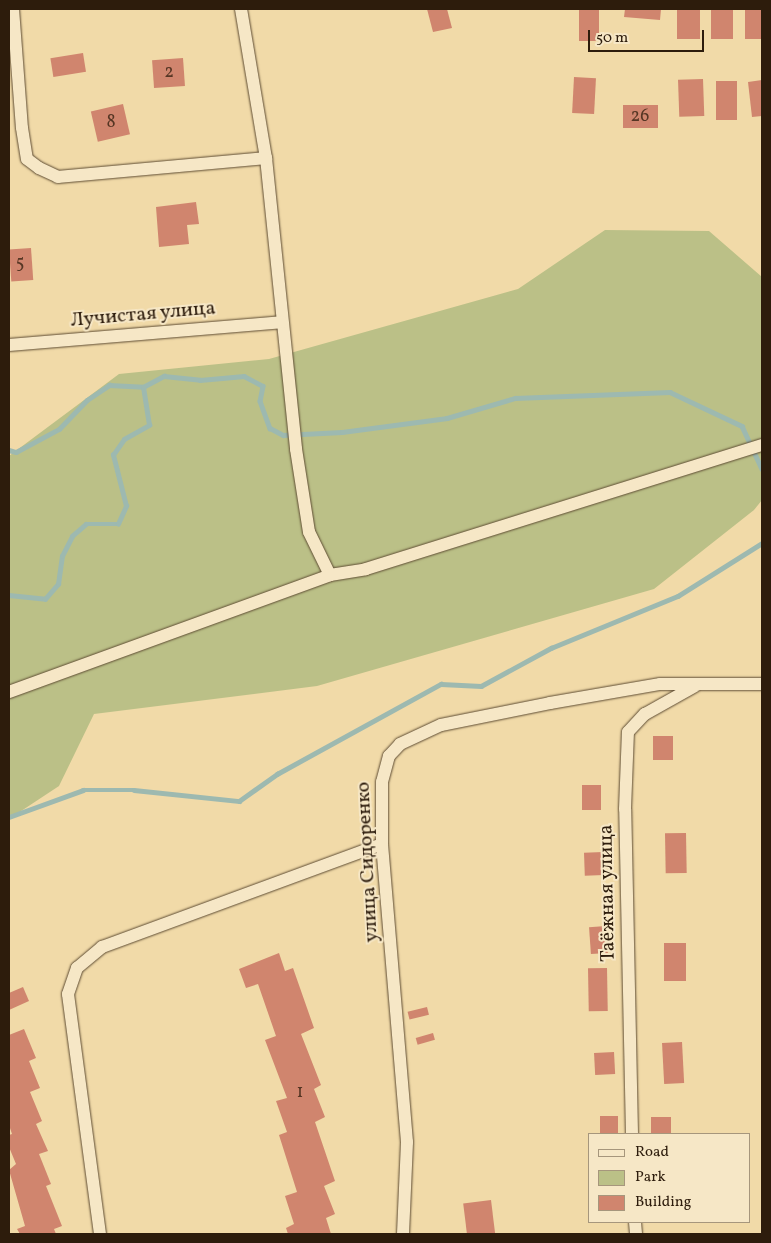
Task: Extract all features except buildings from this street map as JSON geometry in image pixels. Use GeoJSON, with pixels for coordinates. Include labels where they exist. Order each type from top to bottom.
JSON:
{"type":"FeatureCollection","features":[{"type":"Feature","properties":{"kind":"street"},"geometry":{"type":"LineString","coordinates":[[13,9],[22,128],[27,158],[39,168],[58,176],[266,158]]}},
{"type":"Feature","properties":{"kind":"street"},"geometry":{"type":"LineString","coordinates":[[241,9],[266,158],[292,418],[309,532],[330,575]]}},
{"type":"Feature","properties":{"kind":"street","name":"Лучистая улица"},"geometry":{"type":"LineString","coordinates":[[9,345],[281,322]]}},
{"type":"Feature","properties":{"kind":"street"},"geometry":{"type":"LineString","coordinates":[[9,692],[330,575],[366,569],[762,445]]}},
{"type":"Feature","properties":{"kind":"street","name":"улица Сидоренко"},"geometry":{"type":"LineString","coordinates":[[403,1234],[407,1142],[382,844],[384,768],[400,744],[420,731],[660,684],[695,686],[762,684]]}},
{"type":"Feature","properties":{"kind":"street","name":"Таёжная улица"},"geometry":{"type":"LineString","coordinates":[[632,1133],[625,809],[628,732],[645,714],[695,686]]}},
{"type":"Feature","properties":{"kind":"street"},"geometry":{"type":"LineString","coordinates":[[100,1234],[68,994],[77,968],[102,947],[382,844]]}},
{"type":"Feature","properties":{"kind":"green space"},"geometry":{"type":"Polygon","coordinates":[[[605,230],[709,231],[762,277],[762,500],[754,510],[654,589],[317,686],[94,714],[59,786],[9,819],[9,456],[119,374],[269,359],[518,289],[605,230]]]}},
{"type":"Feature","properties":{"kind":"waterway"},"geometry":{"type":"LineString","coordinates":[[9,450],[16,452],[59,429],[87,400],[109,385],[143,387],[164,376],[200,380],[244,376],[263,386],[260,401],[270,428],[283,435],[342,432],[447,418],[515,398],[670,392],[742,426],[762,469]]}},
{"type":"Feature","properties":{"kind":"waterway"},"geometry":{"type":"LineString","coordinates":[[9,595],[45,599],[58,584],[62,556],[72,536],[86,524],[118,524],[126,506],[113,455],[124,439],[149,425],[143,387]]}},
{"type":"Feature","properties":{"kind":"waterway"},"geometry":{"type":"LineString","coordinates":[[9,817],[83,790],[134,790],[239,801],[277,774],[441,684],[481,686],[551,648],[678,596],[762,543]]}}]}
